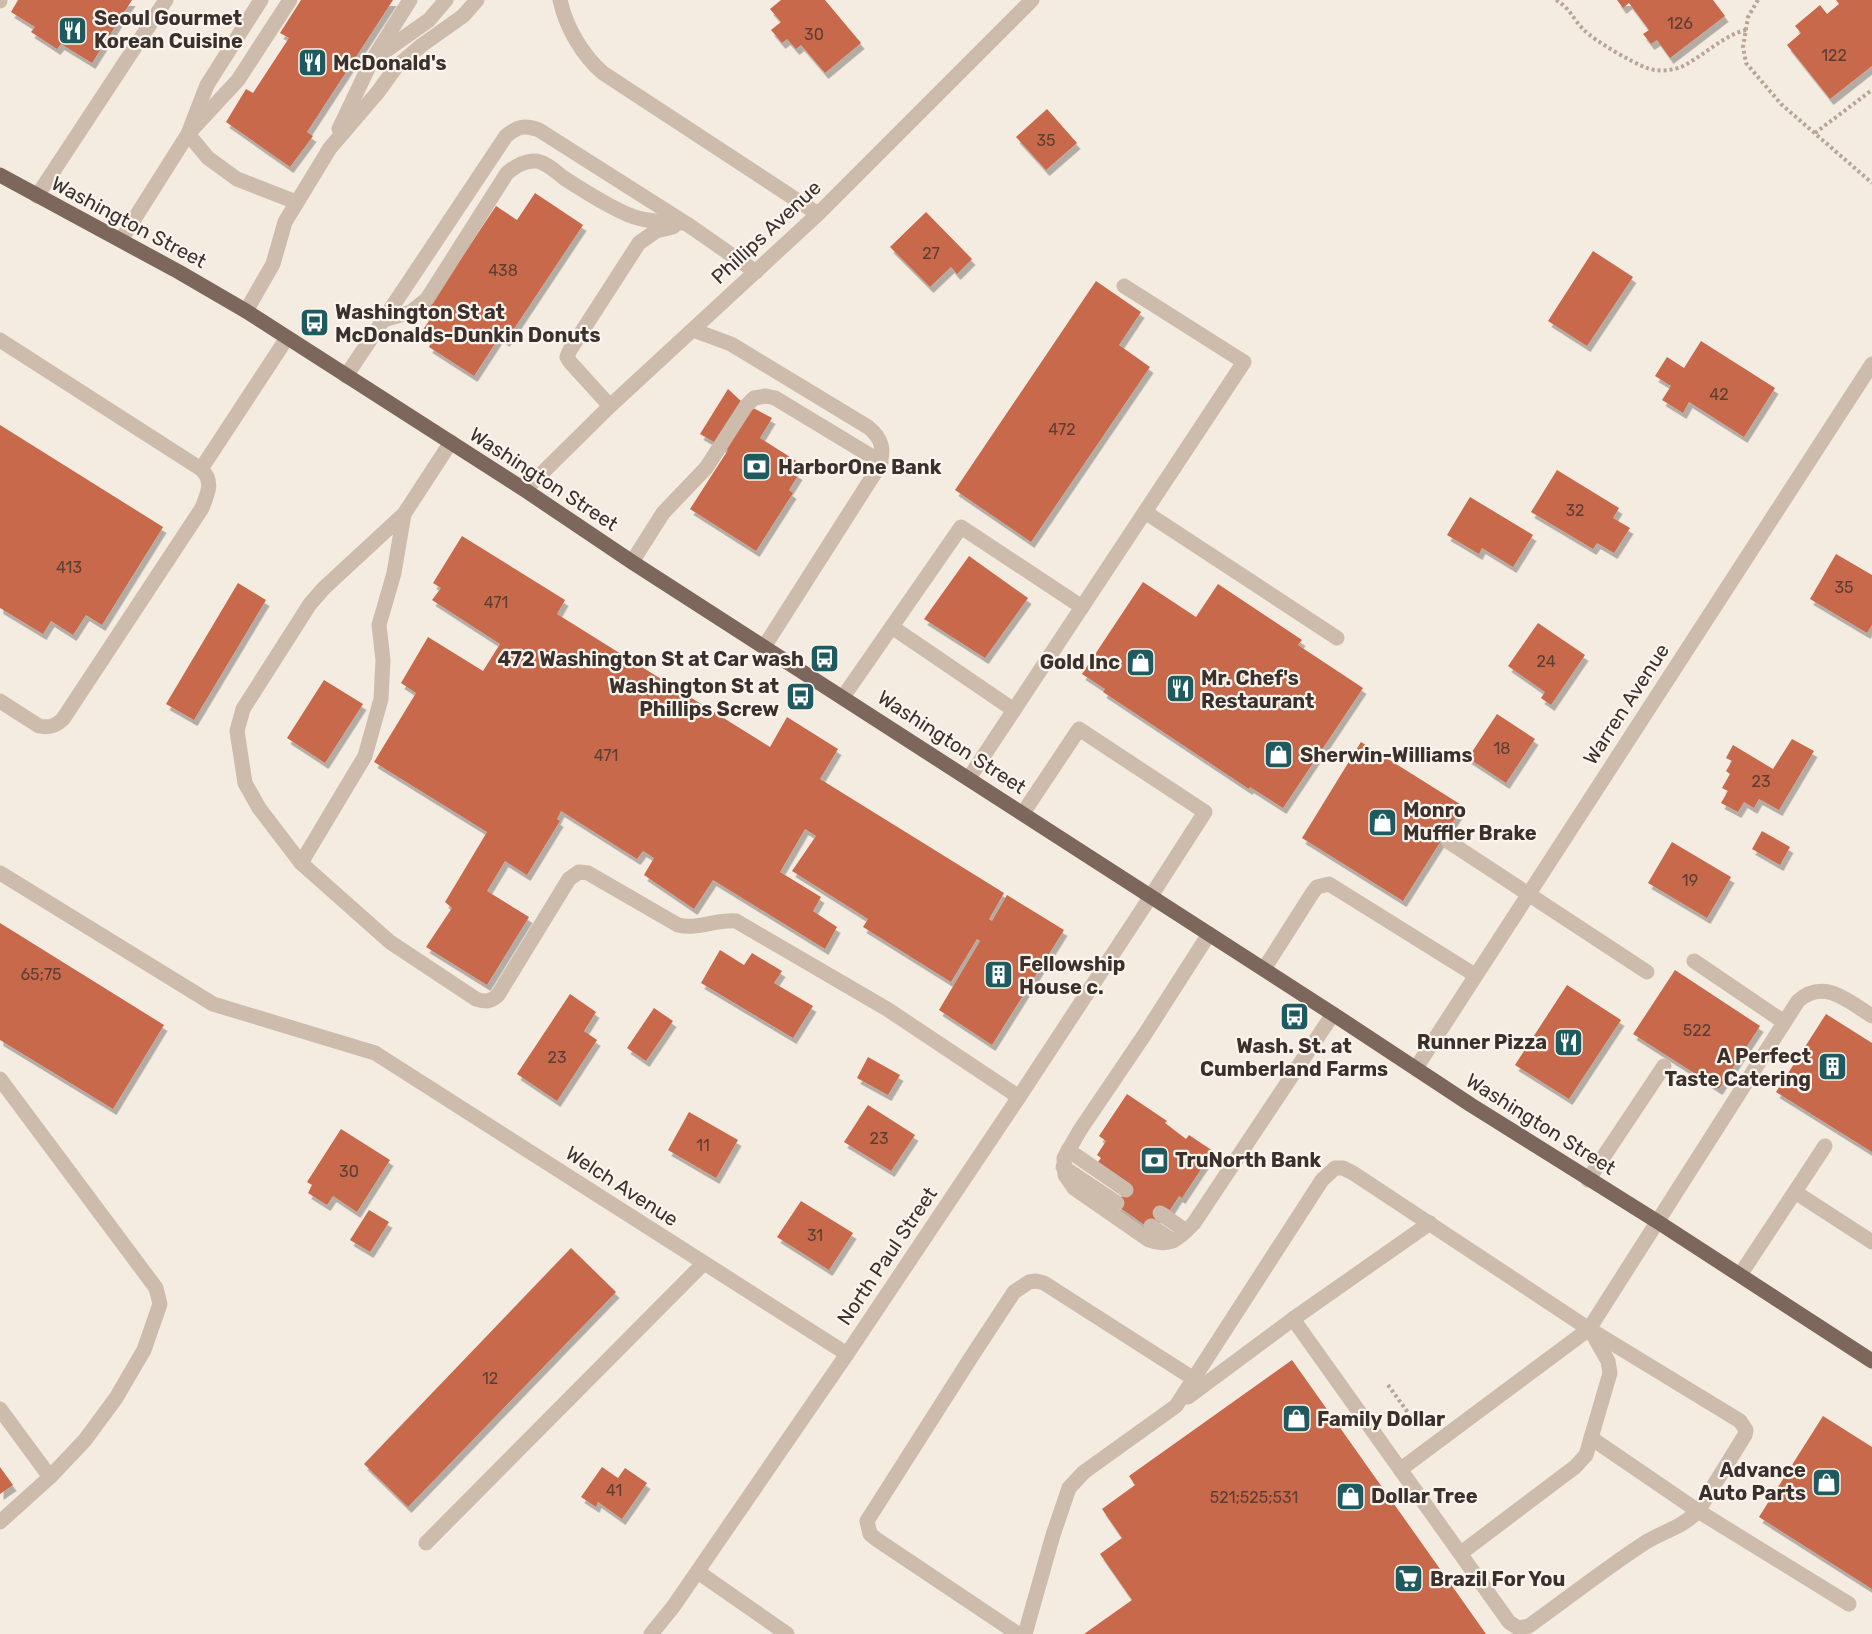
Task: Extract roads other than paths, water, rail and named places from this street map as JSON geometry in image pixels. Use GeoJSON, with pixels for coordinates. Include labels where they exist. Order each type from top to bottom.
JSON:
{"type":"FeatureCollection","features":[{"type":"Feature","properties":{"kind":"main road","name":"Washington Street"},"geometry":{"type":"LineString","coordinates":[[0,175],[246,311],[1588,1180],[1658,1222],[1872,1360]]}},
{"type":"Feature","properties":{"kind":"street"},"geometry":{"type":"LineString","coordinates":[[37,196],[166,0]]}},
{"type":"Feature","properties":{"kind":"street"},"geometry":{"type":"LineString","coordinates":[[188,134],[207,85],[261,0]]}},
{"type":"Feature","properties":{"kind":"street"},"geometry":{"type":"LineString","coordinates":[[121,240],[188,134],[238,80],[290,0]]}},
{"type":"Feature","properties":{"kind":"street"},"geometry":{"type":"LineString","coordinates":[[246,311],[273,264],[285,222],[330,148],[371,62],[410,0]]}},
{"type":"Feature","properties":{"kind":"street"},"geometry":{"type":"LineString","coordinates":[[371,62],[429,20],[446,0]]}},
{"type":"Feature","properties":{"kind":"street"},"geometry":{"type":"LineString","coordinates":[[330,148],[378,92],[396,67],[463,16],[477,0]]}},
{"type":"Feature","properties":{"kind":"street"},"geometry":{"type":"LineString","coordinates":[[560,0],[579,44],[594,66],[818,214]]}},
{"type":"Feature","properties":{"kind":"street","name":"Phillips Avenue"},"geometry":{"type":"LineString","coordinates":[[525,490],[610,406],[818,214],[1032,0]]}},
{"type":"Feature","properties":{"kind":"street"},"geometry":{"type":"LineString","coordinates":[[346,376],[506,136],[520,127],[526,126],[539,130],[687,224],[756,272]]}},
{"type":"Feature","properties":{"kind":"street"},"geometry":{"type":"LineString","coordinates":[[188,134],[208,158],[237,179],[296,202]]}},
{"type":"Feature","properties":{"kind":"street"},"geometry":{"type":"LineString","coordinates":[[383,320],[420,307],[507,173],[517,165],[528,161],[538,161],[547,165],[630,216],[644,220],[687,224]]}},
{"type":"Feature","properties":{"kind":"street"},"geometry":{"type":"LineString","coordinates":[[610,406],[567,357],[632,253],[647,236],[656,231],[687,224]]}},
{"type":"Feature","properties":{"kind":"street"},"geometry":{"type":"LineString","coordinates":[[969,778],[1244,362],[1124,286]]}},
{"type":"Feature","properties":{"kind":"street"},"geometry":{"type":"LineString","coordinates":[[693,330],[731,344],[868,428],[877,434],[882,444],[881,462],[764,647]]}},
{"type":"Feature","properties":{"kind":"street"},"geometry":{"type":"LineString","coordinates":[[201,469],[287,338]]}},
{"type":"Feature","properties":{"kind":"street"},"geometry":{"type":"LineString","coordinates":[[0,340],[201,469],[208,475],[210,482],[202,508],[63,719],[55,726],[46,728],[39,726],[0,701]]}},
{"type":"Feature","properties":{"kind":"street","name":"Warren Avenue"},"geometry":{"type":"LineString","coordinates":[[1416,1068],[1872,364]]}},
{"type":"Feature","properties":{"kind":"street"},"geometry":{"type":"LineString","coordinates":[[632,562],[663,513],[706,468],[741,413],[754,398],[766,396],[775,398],[881,462]]}},
{"type":"Feature","properties":{"kind":"street"},"geometry":{"type":"LineString","coordinates":[[451,442],[404,514],[316,596],[243,709],[239,720],[238,741],[243,775],[248,790],[301,863],[390,942],[476,999],[483,1001],[494,999],[498,994],[569,879],[579,872],[588,873],[678,925],[689,927],[736,921],[887,1009],[1019,1097]]}},
{"type":"Feature","properties":{"kind":"street"},"geometry":{"type":"LineString","coordinates":[[1145,512],[1337,638]]}},
{"type":"Feature","properties":{"kind":"street"},"geometry":{"type":"LineString","coordinates":[[301,863],[365,756],[381,699],[383,654],[379,625],[394,573],[404,514]]}},
{"type":"Feature","properties":{"kind":"street"},"geometry":{"type":"LineString","coordinates":[[843,697],[961,527],[1082,607]]}},
{"type":"Feature","properties":{"kind":"street"},"geometry":{"type":"LineString","coordinates":[[892,627],[1014,710]]}},
{"type":"Feature","properties":{"kind":"street","name":"North Paul Street"},"geometry":{"type":"LineString","coordinates":[[651,1634],[698,1572],[847,1354],[1019,1097],[1205,812],[1079,729],[1023,813]]}},
{"type":"Feature","properties":{"kind":"street"},"geometry":{"type":"LineString","coordinates":[[1449,842],[1647,972]]}},
{"type":"Feature","properties":{"kind":"street","name":"Welch Avenue"},"geometry":{"type":"LineString","coordinates":[[0,873],[213,1004],[375,1053],[847,1354]]}},
{"type":"Feature","properties":{"kind":"street"},"geometry":{"type":"LineString","coordinates":[[1264,969],[1313,892],[1317,887],[1329,884],[1475,975]]}},
{"type":"Feature","properties":{"kind":"street"},"geometry":{"type":"LineString","coordinates":[[1209,934],[1068,1150],[1063,1167],[1068,1182],[1074,1188],[1149,1240],[1161,1243],[1173,1241],[1186,1231],[1206,1207],[1333,1014]]}},
{"type":"Feature","properties":{"kind":"street"},"geometry":{"type":"LineString","coordinates":[[1694,961],[1784,1022]]}},
{"type":"Feature","properties":{"kind":"street"},"geometry":{"type":"LineString","coordinates":[[1401,1468],[1589,1329],[1798,1001],[1806,994],[1819,990],[1832,992],[1872,1016]]}},
{"type":"Feature","properties":{"kind":"street"},"geometry":{"type":"LineString","coordinates":[[1588,1180],[1664,1066]]}},
{"type":"Feature","properties":{"kind":"street"},"geometry":{"type":"LineString","coordinates":[[0,1079],[156,1288],[160,1304],[144,1350],[116,1398],[85,1440],[50,1477],[0,1522]]}},
{"type":"Feature","properties":{"kind":"street"},"geometry":{"type":"LineString","coordinates":[[1740,1275],[1825,1146]]}},
{"type":"Feature","properties":{"kind":"street"},"geometry":{"type":"LineString","coordinates":[[1068,1150],[1126,1190]]}},
{"type":"Feature","properties":{"kind":"street"},"geometry":{"type":"LineString","coordinates":[[1063,1167],[1117,1203]]}},
{"type":"Feature","properties":{"kind":"street"},"geometry":{"type":"LineString","coordinates":[[1176,1406],[1322,1180],[1335,1168],[1343,1168],[1589,1329],[1743,1424],[1746,1430],[1742,1441],[1698,1511],[1684,1524],[1646,1542],[1524,1628],[1518,1628],[1509,1622],[1293,1318]]}},
{"type":"Feature","properties":{"kind":"street"},"geometry":{"type":"LineString","coordinates":[[1795,1192],[1869,1234]]}},
{"type":"Feature","properties":{"kind":"street"},"geometry":{"type":"LineString","coordinates":[[1160,1213],[1186,1231]]}},
{"type":"Feature","properties":{"kind":"street"},"geometry":{"type":"LineString","coordinates":[[1025,1634],[1069,1488],[1084,1472],[1293,1318],[1430,1223]]}},
{"type":"Feature","properties":{"kind":"street"},"geometry":{"type":"LineString","coordinates":[[1151,1226],[1173,1241]]}},
{"type":"Feature","properties":{"kind":"street"},"geometry":{"type":"LineString","coordinates":[[426,1543],[704,1263]]}},
{"type":"Feature","properties":{"kind":"street"},"geometry":{"type":"LineString","coordinates":[[1018,1634],[876,1539],[870,1534],[867,1521],[1014,1292],[1029,1282],[1044,1283],[1194,1379]]}},
{"type":"Feature","properties":{"kind":"street"},"geometry":{"type":"LineString","coordinates":[[1461,1553],[1580,1463],[1586,1455],[1610,1373],[1608,1361],[1589,1329]]}},
{"type":"Feature","properties":{"kind":"street"},"geometry":{"type":"LineString","coordinates":[[0,1409],[50,1477]]}},
{"type":"Feature","properties":{"kind":"street"},"geometry":{"type":"LineString","coordinates":[[1591,1438],[1698,1511],[1849,1604]]}},
{"type":"Feature","properties":{"kind":"street"},"geometry":{"type":"LineString","coordinates":[[698,1572],[787,1634]]}},
{"type":"Feature","properties":{"kind":"place","name":"Seoul Gourmet Korean Cuisine"},"geometry":{"type":"Point","coordinates":[73,30]}},
{"type":"Feature","properties":{"kind":"place","name":"McDonald's"},"geometry":{"type":"Point","coordinates":[312,63]}},
{"type":"Feature","properties":{"kind":"place","name":"Washington St at McDonalds-Dunkin Donuts"},"geometry":{"type":"Point","coordinates":[314,323]}},
{"type":"Feature","properties":{"kind":"place","name":"HarborOne Bank"},"geometry":{"type":"Point","coordinates":[757,467]}},
{"type":"Feature","properties":{"kind":"place","name":"472 Washington St at Car wash"},"geometry":{"type":"Point","coordinates":[825,659]}},
{"type":"Feature","properties":{"kind":"place","name":"Gold Inc"},"geometry":{"type":"Point","coordinates":[1141,662]}},
{"type":"Feature","properties":{"kind":"place","name":"Mr. Chef's Restaurant"},"geometry":{"type":"Point","coordinates":[1180,689]}},
{"type":"Feature","properties":{"kind":"place","name":"Washington St at Phillips Screw"},"geometry":{"type":"Point","coordinates":[800,697]}},
{"type":"Feature","properties":{"kind":"place","name":"Sherwin-Williams"},"geometry":{"type":"Point","coordinates":[1279,755]}},
{"type":"Feature","properties":{"kind":"place","name":"Monro Muffler Brake"},"geometry":{"type":"Point","coordinates":[1382,822]}},
{"type":"Feature","properties":{"kind":"place","name":"Fellowship House c."},"geometry":{"type":"Point","coordinates":[998,975]}},
{"type":"Feature","properties":{"kind":"place","name":"Wash. St. at Cumberland Farms"},"geometry":{"type":"Point","coordinates":[1294,1016]}},
{"type":"Feature","properties":{"kind":"place","name":"Runner Pizza"},"geometry":{"type":"Point","coordinates":[1568,1042]}},
{"type":"Feature","properties":{"kind":"place","name":"A Perfect Taste Catering"},"geometry":{"type":"Point","coordinates":[1832,1067]}},
{"type":"Feature","properties":{"kind":"place","name":"TruNorth Bank"},"geometry":{"type":"Point","coordinates":[1154,1160]}},
{"type":"Feature","properties":{"kind":"place","name":"Family Dollar"},"geometry":{"type":"Point","coordinates":[1296,1419]}},
{"type":"Feature","properties":{"kind":"place","name":"Advance Auto Parts"},"geometry":{"type":"Point","coordinates":[1827,1482]}},
{"type":"Feature","properties":{"kind":"place","name":"Dollar Tree"},"geometry":{"type":"Point","coordinates":[1350,1496]}},
{"type":"Feature","properties":{"kind":"place","name":"Brazil For You"},"geometry":{"type":"Point","coordinates":[1409,1579]}}]}
